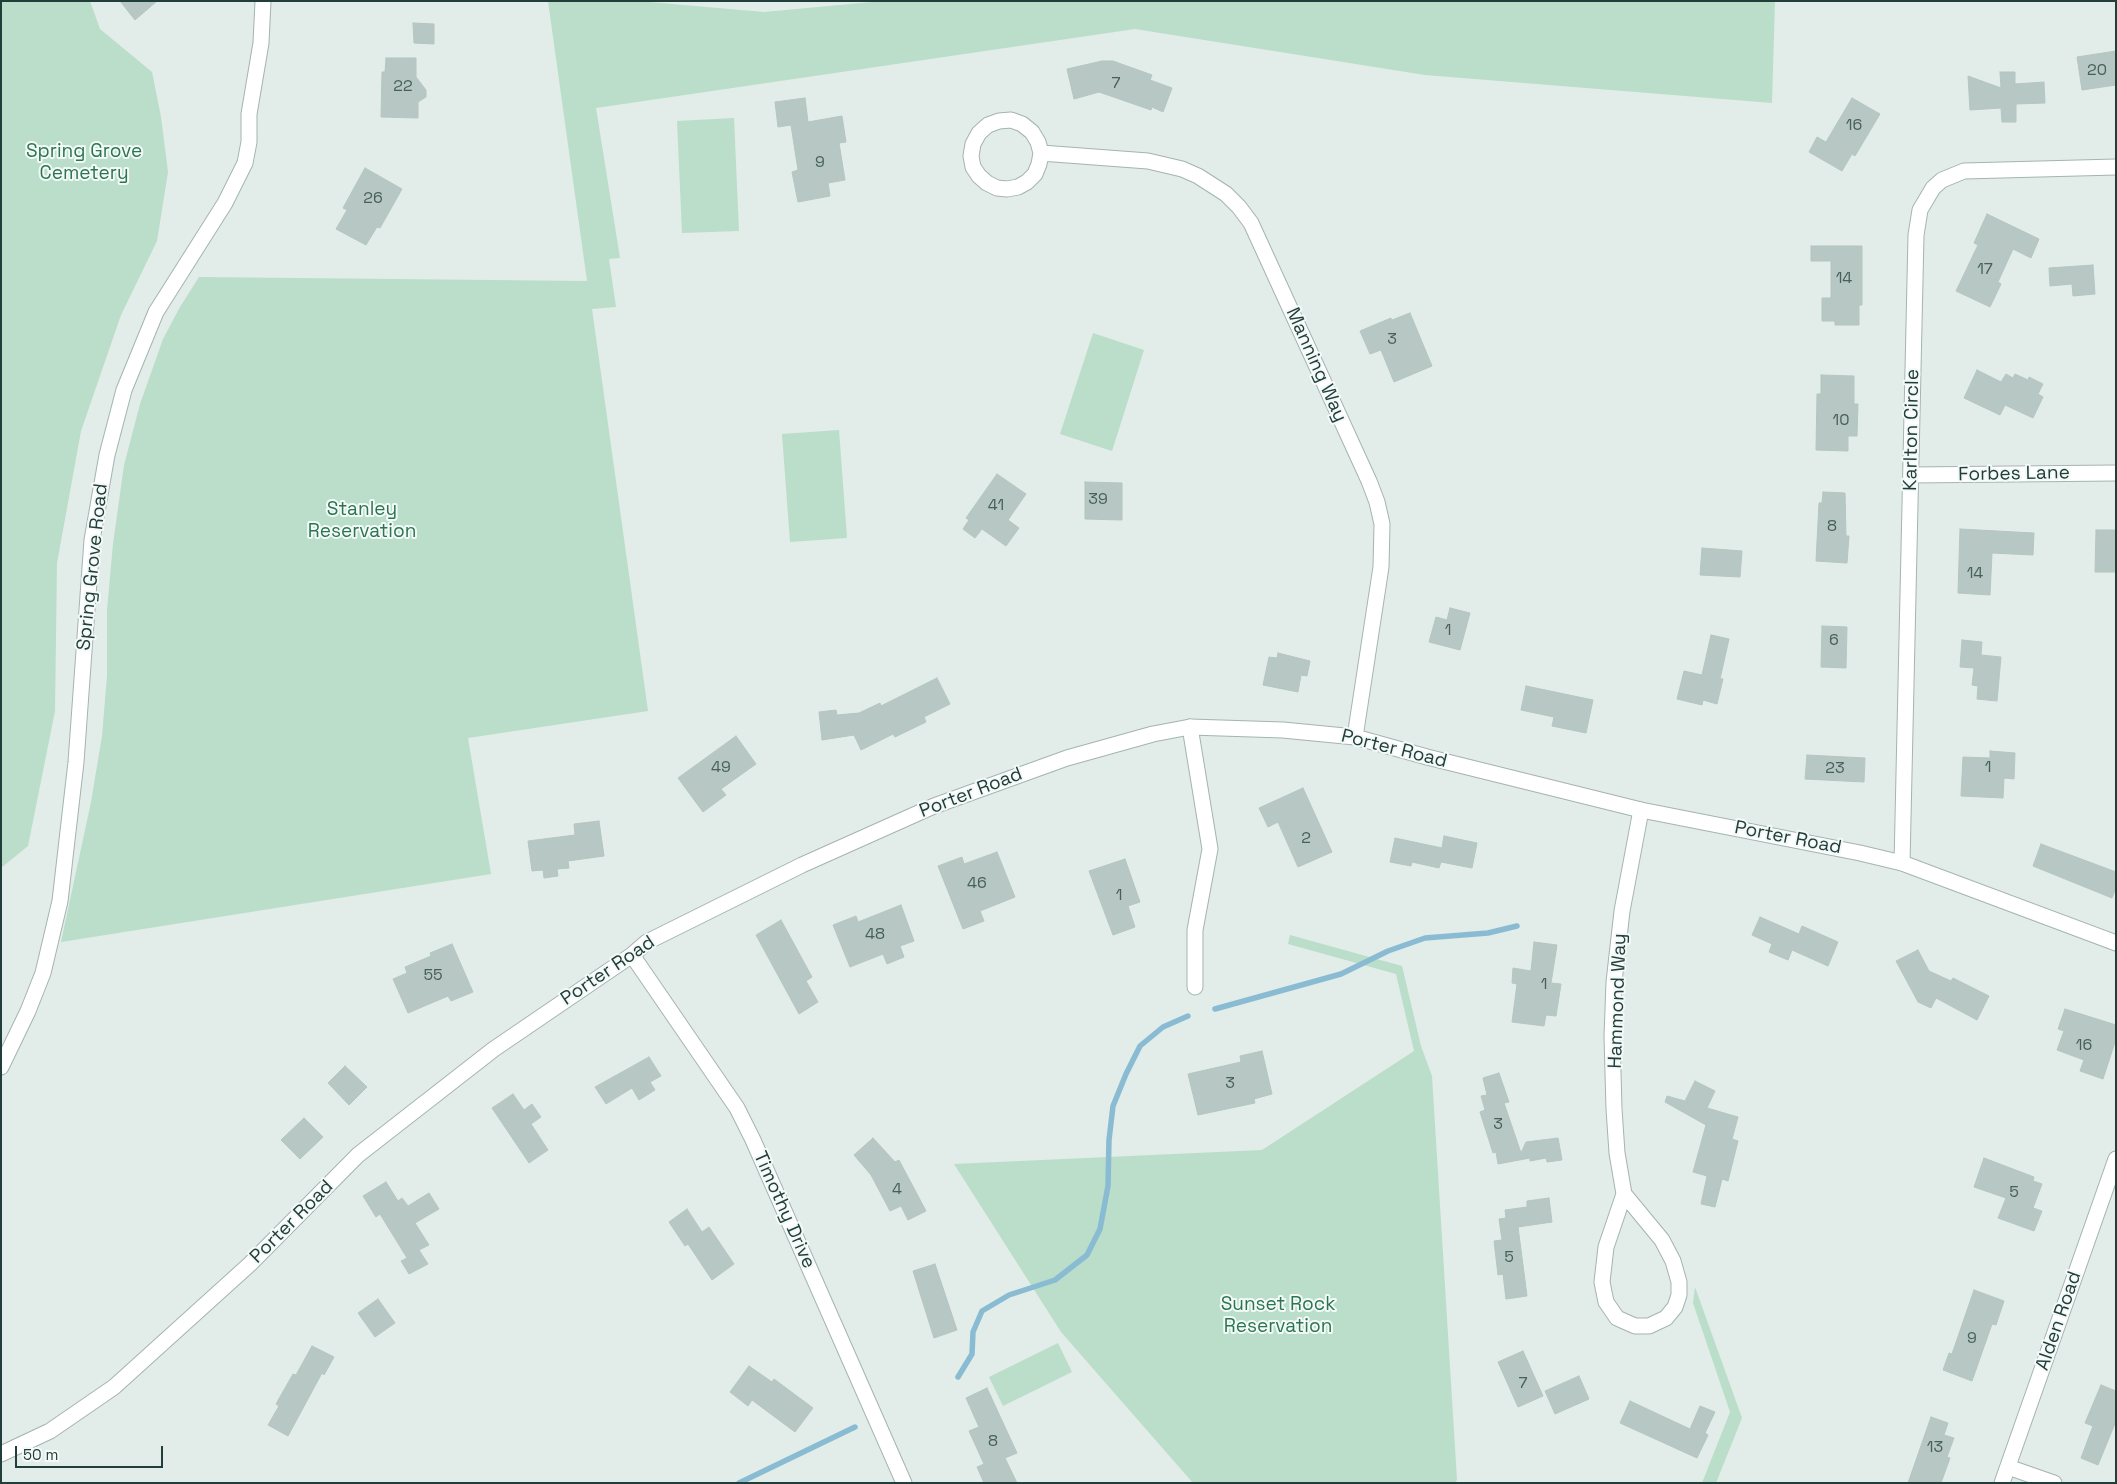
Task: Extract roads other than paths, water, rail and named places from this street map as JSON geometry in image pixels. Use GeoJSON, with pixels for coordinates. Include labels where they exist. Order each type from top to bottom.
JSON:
{"type":"FeatureCollection","features":[{"type":"Feature","properties":{"kind":"street","name":"Spring Grove Road"},"geometry":{"type":"LineString","coordinates":[[1,1067],[28,1011],[43,973],[60,900],[76,762],[92,540],[107,455],[124,390],[156,312],[223,208],[245,163],[249,142],[249,114],[260,43],[263,1]]}},
{"type":"Feature","properties":{"kind":"street"},"geometry":{"type":"LineString","coordinates":[[1011,120],[1022,124],[1032,132],[1038,142],[1040,154],[1035,174],[1018,187],[1007,189],[996,188],[979,176],[973,167],[971,156],[973,144],[978,133],[993,123],[1011,120]]}},
{"type":"Feature","properties":{"kind":"street","name":"Manning Way"},"geometry":{"type":"LineString","coordinates":[[1040,154],[1148,161],[1182,170],[1198,176],[1226,194],[1239,206],[1251,223],[1369,482],[1377,502],[1382,524],[1381,567],[1355,737]]}},
{"type":"Feature","properties":{"kind":"street","name":"Karlton Circle"},"geometry":{"type":"LineString","coordinates":[[1902,863],[1916,235],[1920,210],[1926,198],[1942,180],[1964,171],[2116,167]]}},
{"type":"Feature","properties":{"kind":"street","name":"Forbes Lane"},"geometry":{"type":"LineString","coordinates":[[1911,475],[2116,473]]}},
{"type":"Feature","properties":{"kind":"street"},"geometry":{"type":"LineString","coordinates":[[1190,727],[1210,849],[1195,930],[1195,987]]}},
{"type":"Feature","properties":{"kind":"street","name":"Porter Road"},"geometry":{"type":"LineString","coordinates":[[1,1454],[50,1431],[114,1387],[250,1264],[358,1155],[494,1049],[632,955],[647,942],[802,865],[934,806],[1066,758],[1153,734],[1190,727],[1283,730],[1355,737],[1427,757],[1641,810],[1902,863],[2116,943]]}},
{"type":"Feature","properties":{"kind":"street","name":"Hammond Way"},"geometry":{"type":"LineString","coordinates":[[1624,1194],[1662,1240],[1674,1261],[1679,1282],[1678,1301],[1671,1313],[1661,1321],[1649,1326],[1635,1326],[1623,1322],[1608,1308],[1604,1296],[1602,1276],[1604,1258],[1624,1194],[1617,1153],[1614,1109],[1612,1036],[1614,982],[1622,911],[1641,810]]}},
{"type":"Feature","properties":{"kind":"street","name":"Timothy Drive"},"geometry":{"type":"LineString","coordinates":[[632,955],[737,1108],[753,1140],[904,1483]]}},
{"type":"Feature","properties":{"kind":"street","name":"Alden Road"},"geometry":{"type":"LineString","coordinates":[[2002,1483],[2116,1159]]}},
{"type":"Feature","properties":{"kind":"street"},"geometry":{"type":"LineString","coordinates":[[2008,1467],[2054,1483]]}},
{"type":"Feature","properties":{"kind":"waterway"},"geometry":{"type":"LineString","coordinates":[[1215,1009],[1341,974],[1388,951],[1425,938],[1488,933],[1517,926]]}},
{"type":"Feature","properties":{"kind":"waterway"},"geometry":{"type":"LineString","coordinates":[[958,1377],[972,1354],[973,1332],[982,1311],[1009,1295],[1055,1280],[1087,1255],[1100,1229],[1108,1186],[1109,1140],[1113,1106],[1126,1074],[1140,1046],[1163,1027],[1188,1016]]}},
{"type":"Feature","properties":{"kind":"waterway"},"geometry":{"type":"LineString","coordinates":[[739,1483],[855,1427]]}},
{"type":"Feature","properties":{"kind":"park label","name":"Spring Grove Cemetery"},"geometry":{"type":"Point","coordinates":[84,163]}},
{"type":"Feature","properties":{"kind":"park label","name":"Stanley Reservation"},"geometry":{"type":"Point","coordinates":[362,521]}},
{"type":"Feature","properties":{"kind":"park label","name":"Sunset Rock Reservation"},"geometry":{"type":"Point","coordinates":[1278,1316]}}]}
